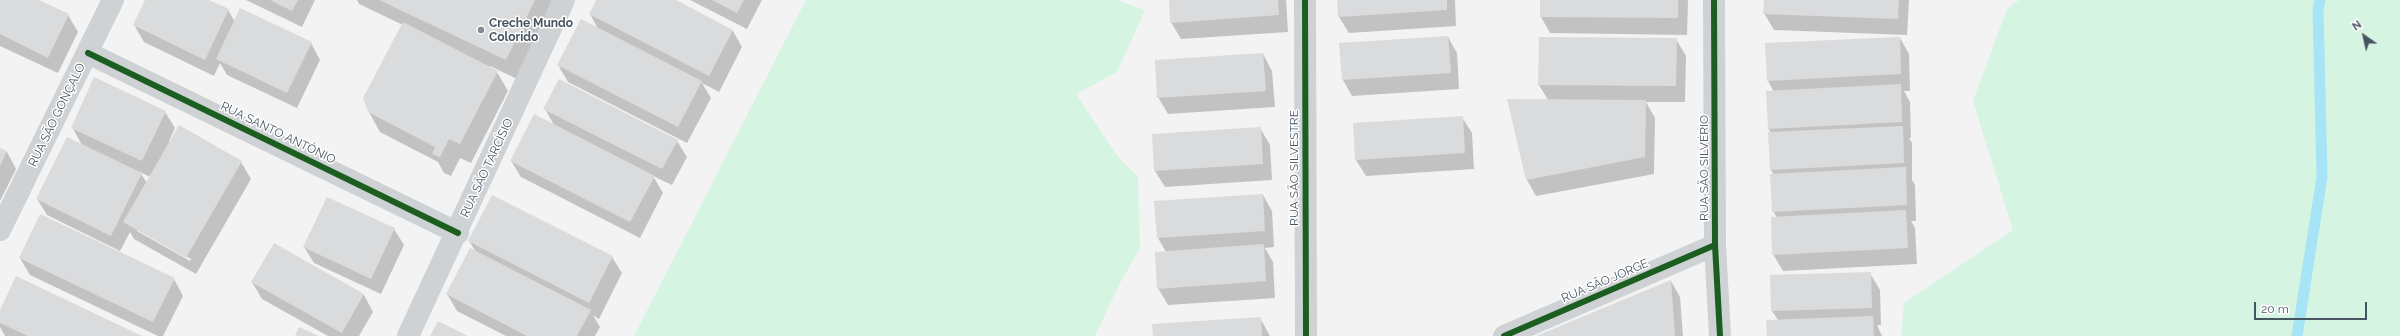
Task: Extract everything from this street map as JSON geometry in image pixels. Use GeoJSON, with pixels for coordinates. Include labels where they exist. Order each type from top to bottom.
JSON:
{"type":"FeatureCollection","features":[{"type":"Feature","properties":{"kind":"street","name":"RUA SÃO GONÇALO"},"geometry":{"type":"LineString","coordinates":[[0,230],[113,0]]}},
{"type":"Feature","properties":{"kind":"street","name":"RUA SÃO TARCÍSIO"},"geometry":{"type":"LineString","coordinates":[[408,336],[458,233],[564,0]]}},
{"type":"Feature","properties":{"kind":"street","name":"RUA SÃO SILVESTRE"},"geometry":{"type":"LineString","coordinates":[[1305,0],[1306,336]]}},
{"type":"Feature","properties":{"kind":"street","name":"RUA SÃO SILVÉRIO"},"geometry":{"type":"LineString","coordinates":[[1714,0],[1715,245],[1720,336]]}},
{"type":"Feature","properties":{"kind":"street","name":"RUA SANTO ANTÔNIO"},"geometry":{"type":"LineString","coordinates":[[88,52],[458,233]]}},
{"type":"Feature","properties":{"kind":"street","name":"RUA SÃO JORGE"},"geometry":{"type":"LineString","coordinates":[[1504,336],[1715,245]]}},
{"type":"Feature","properties":{"kind":"green space"},"geometry":{"type":"Polygon","coordinates":[[[806,0],[1117,0],[1145,10],[1117,72],[1076,94],[1118,157],[1138,177],[1140,248],[1119,285],[1095,336],[634,336],[806,0]]]}},
{"type":"Feature","properties":{"kind":"green space"},"geometry":{"type":"Polygon","coordinates":[[[2019,0],[2400,0],[2400,336],[1901,336],[1904,303],[2013,230],[1973,101],[2007,9],[2019,0]]]}},
{"type":"Feature","properties":{"kind":"building"},"geometry":{"type":"Polygon","coordinates":[[[0,0],[39,0],[69,14],[48,58],[0,34],[0,0]]]}},
{"type":"Feature","properties":{"kind":"building"},"geometry":{"type":"Polygon","coordinates":[[[145,0],[209,0],[229,9],[205,60],[133,25],[145,0]]]}},
{"type":"Feature","properties":{"kind":"building"},"geometry":{"type":"Polygon","coordinates":[[[270,0],[298,0],[292,11],[270,0]]]}},
{"type":"Feature","properties":{"kind":"building","name":"Creche Mundo Colorido"},"geometry":{"type":"Polygon","coordinates":[[[379,0],[535,0],[506,60],[379,0]]]}},
{"type":"Feature","properties":{"kind":"building"},"geometry":{"type":"Polygon","coordinates":[[[596,0],[676,0],[733,30],[709,76],[589,14],[596,0]]]}},
{"type":"Feature","properties":{"kind":"building"},"geometry":{"type":"Polygon","coordinates":[[[712,0],[744,0],[737,13],[712,0]]]}},
{"type":"Feature","properties":{"kind":"building"},"geometry":{"type":"Polygon","coordinates":[[[1169,0],[1278,0],[1279,15],[1170,23],[1169,0]]]}},
{"type":"Feature","properties":{"kind":"building"},"geometry":{"type":"Polygon","coordinates":[[[1337,0],[1447,0],[1447,10],[1338,17],[1337,0]]]}},
{"type":"Feature","properties":{"kind":"building"},"geometry":{"type":"Polygon","coordinates":[[[1540,0],[1678,0],[1678,18],[1540,17],[1540,0]]]}},
{"type":"Feature","properties":{"kind":"building"},"geometry":{"type":"Polygon","coordinates":[[[1764,0],[1899,0],[1898,19],[1763,14],[1764,0]]]}},
{"type":"Feature","properties":{"kind":"building"},"geometry":{"type":"Polygon","coordinates":[[[240,8],[312,42],[287,93],[216,59],[240,8]]]}},
{"type":"Feature","properties":{"kind":"building"},"geometry":{"type":"Polygon","coordinates":[[[581,19],[702,81],[678,127],[557,65],[581,19]]]}},
{"type":"Feature","properties":{"kind":"building"},"geometry":{"type":"Polygon","coordinates":[[[403,22],[498,71],[460,144],[449,139],[440,157],[432,154],[435,147],[368,112],[363,98],[403,22]]]}},
{"type":"Feature","properties":{"kind":"building"},"geometry":{"type":"Polygon","coordinates":[[[1448,36],[1451,73],[1342,80],[1339,43],[1448,36]]]}},
{"type":"Feature","properties":{"kind":"building"},"geometry":{"type":"Polygon","coordinates":[[[1539,37],[1677,38],[1676,86],[1538,85],[1539,37]]]}},
{"type":"Feature","properties":{"kind":"building"},"geometry":{"type":"Polygon","coordinates":[[[1900,37],[1901,74],[1767,81],[1765,43],[1900,37]]]}},
{"type":"Feature","properties":{"kind":"building"},"geometry":{"type":"Polygon","coordinates":[[[1263,53],[1266,91],[1157,98],[1155,60],[1263,53]]]}},
{"type":"Feature","properties":{"kind":"building"},"geometry":{"type":"Polygon","coordinates":[[[94,77],[166,111],[142,161],[71,128],[94,77]]]}},
{"type":"Feature","properties":{"kind":"building"},"geometry":{"type":"Polygon","coordinates":[[[559,79],[678,140],[662,169],[543,109],[559,79]]]}},
{"type":"Feature","properties":{"kind":"building"},"geometry":{"type":"Polygon","coordinates":[[[1901,84],[1902,122],[1768,129],[1766,91],[1901,84]]]}},
{"type":"Feature","properties":{"kind":"building"},"geometry":{"type":"Polygon","coordinates":[[[1507,99],[1646,100],[1645,157],[1526,180],[1507,99]]]}},
{"type":"Feature","properties":{"kind":"building"},"geometry":{"type":"Polygon","coordinates":[[[534,114],[655,176],[630,222],[510,161],[534,114]]]}},
{"type":"Feature","properties":{"kind":"building"},"geometry":{"type":"Polygon","coordinates":[[[1463,116],[1465,153],[1355,160],[1353,123],[1463,116]]]}},
{"type":"Feature","properties":{"kind":"building"},"geometry":{"type":"Polygon","coordinates":[[[179,125],[242,161],[186,258],[123,222],[179,125]]]}},
{"type":"Feature","properties":{"kind":"building"},"geometry":{"type":"Polygon","coordinates":[[[1903,126],[1904,163],[1770,170],[1768,132],[1903,126]]]}},
{"type":"Feature","properties":{"kind":"building"},"geometry":{"type":"Polygon","coordinates":[[[1261,127],[1263,164],[1154,171],[1152,134],[1261,127]]]}},
{"type":"Feature","properties":{"kind":"building"},"geometry":{"type":"Polygon","coordinates":[[[67,137],[142,173],[111,236],[36,199],[67,137]]]}},
{"type":"Feature","properties":{"kind":"building"},"geometry":{"type":"Polygon","coordinates":[[[0,148],[7,151],[0,166],[0,148]]]}},
{"type":"Feature","properties":{"kind":"building"},"geometry":{"type":"Polygon","coordinates":[[[1906,167],[1907,205],[1772,212],[1770,174],[1906,167]]]}},
{"type":"Feature","properties":{"kind":"building"},"geometry":{"type":"Polygon","coordinates":[[[1263,194],[1265,231],[1157,238],[1154,201],[1263,194]]]}},
{"type":"Feature","properties":{"kind":"building"},"geometry":{"type":"Polygon","coordinates":[[[492,195],[613,256],[589,303],[468,241],[492,195]]]}},
{"type":"Feature","properties":{"kind":"building"},"geometry":{"type":"Polygon","coordinates":[[[327,197],[395,228],[371,279],[303,247],[327,197]]]}},
{"type":"Feature","properties":{"kind":"building"},"geometry":{"type":"Polygon","coordinates":[[[1906,210],[1908,248],[1772,255],[1771,217],[1906,210]]]}},
{"type":"Feature","properties":{"kind":"building"},"geometry":{"type":"Polygon","coordinates":[[[40,214],[175,278],[153,322],[19,258],[40,214]]]}},
{"type":"Feature","properties":{"kind":"building"},"geometry":{"type":"Polygon","coordinates":[[[274,243],[364,294],[342,333],[251,282],[274,243]]]}},
{"type":"Feature","properties":{"kind":"building"},"geometry":{"type":"Polygon","coordinates":[[[1264,244],[1266,281],[1157,289],[1155,252],[1264,244]]]}},
{"type":"Feature","properties":{"kind":"building"},"geometry":{"type":"Polygon","coordinates":[[[470,248],[591,310],[577,336],[527,336],[446,294],[470,248]]]}},
{"type":"Feature","properties":{"kind":"building"},"geometry":{"type":"Polygon","coordinates":[[[1871,272],[1872,308],[1771,311],[1770,275],[1871,272]]]}},
{"type":"Feature","properties":{"kind":"building"},"geometry":{"type":"Polygon","coordinates":[[[16,276],[142,336],[28,336],[0,323],[0,310],[16,276]]]}},
{"type":"Feature","properties":{"kind":"building"},"geometry":{"type":"Polygon","coordinates":[[[1671,280],[1675,336],[1536,336],[1671,280]]]}},
{"type":"Feature","properties":{"kind":"building"},"geometry":{"type":"Polygon","coordinates":[[[1873,316],[1874,336],[1767,336],[1766,320],[1873,316]]]}},
{"type":"Feature","properties":{"kind":"building"},"geometry":{"type":"Polygon","coordinates":[[[1261,317],[1262,336],[1153,336],[1152,324],[1261,317]]]}},
{"type":"Feature","properties":{"kind":"building"},"geometry":{"type":"Polygon","coordinates":[[[438,321],[468,336],[430,336],[438,321]]]}},
{"type":"Feature","properties":{"kind":"building"},"geometry":{"type":"Polygon","coordinates":[[[299,327],[319,336],[295,336],[299,327]]]}},
{"type":"Feature","properties":{"kind":"waterway"},"geometry":{"type":"LineString","coordinates":[[2297,336],[2322,177],[2318,9],[2320,0]]}},
{"type":"Feature","properties":{"kind":"cycle path"},"geometry":{"type":"LineString","coordinates":[[1305,0],[1306,336]]}},
{"type":"Feature","properties":{"kind":"cycle path"},"geometry":{"type":"LineString","coordinates":[[1714,0],[1715,245],[1720,336]]}},
{"type":"Feature","properties":{"kind":"cycle path"},"geometry":{"type":"LineString","coordinates":[[88,53],[458,233]]}},
{"type":"Feature","properties":{"kind":"cycle path"},"geometry":{"type":"LineString","coordinates":[[1504,336],[1715,245]]}},
{"type":"Feature","properties":{"kind":"place","name":"Creche Mundo Colorido"},"geometry":{"type":"Point","coordinates":[481,30]}}]}
